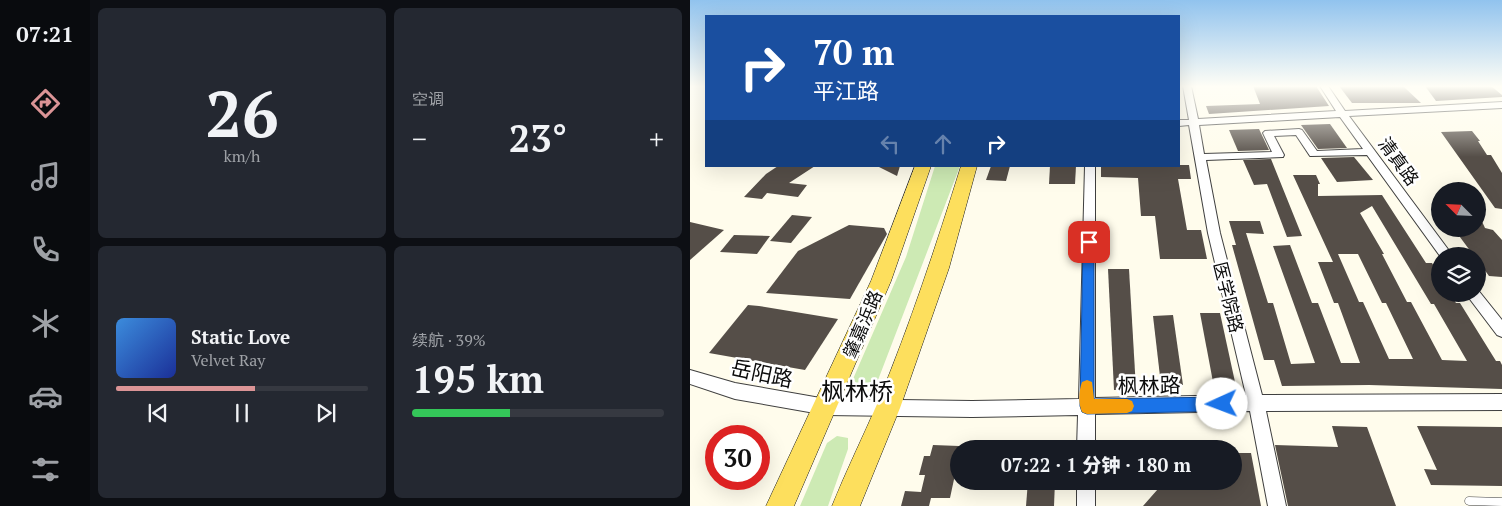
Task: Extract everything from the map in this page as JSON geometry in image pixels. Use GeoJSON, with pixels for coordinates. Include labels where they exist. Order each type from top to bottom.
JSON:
{"type":"FeatureCollection","features":[{"type":"Feature","properties":{"kind":"main road","name":"肇嘉浜路"},"geometry":{"type":"LineString","coordinates":[[780,506],[881,281],[923,167]]}},
{"type":"Feature","properties":{"kind":"main road"},"geometry":{"type":"LineString","coordinates":[[846,506],[858,474],[888,408],[939,268],[969,167]]}},
{"type":"Feature","properties":{"kind":"street","name":"医学院路"},"geometry":{"type":"LineString","coordinates":[[1191,110],[1214,233],[1256,403],[1277,506]]}},
{"type":"Feature","properties":{"kind":"street","name":"清真路"},"geometry":{"type":"LineString","coordinates":[[1339,110],[1440,247]]}},
{"type":"Feature","properties":{"kind":"street"},"geometry":{"type":"LineString","coordinates":[[1180,124],[1429,110]]}},
{"type":"Feature","properties":{"kind":"street"},"geometry":{"type":"LineString","coordinates":[[1200,157],[1279,155],[1268,133],[1299,132],[1314,154],[1370,152]]}},
{"type":"Feature","properties":{"kind":"street"},"geometry":{"type":"LineString","coordinates":[[1086,440],[1090,167]]}},
{"type":"Feature","properties":{"kind":"street"},"geometry":{"type":"LineString","coordinates":[[1480,302],[1502,331]]}},
{"type":"Feature","properties":{"kind":"street","name":"岳阳路"},"geometry":{"type":"LineString","coordinates":[[690,377],[735,391],[826,407]]}},
{"type":"Feature","properties":{"kind":"street","name":"枫林路"},"geometry":{"type":"LineString","coordinates":[[826,407],[972,409],[1256,403],[1502,402]]}},
{"type":"Feature","properties":{"kind":"street"},"geometry":{"type":"LineString","coordinates":[[1086,490],[1086,506]]}},
{"type":"Feature","properties":{"kind":"lane"},"geometry":{"type":"LineString","coordinates":[[1469,501],[1501,503]]}},
{"type":"Feature","properties":{"kind":"green space"},"geometry":{"type":"Polygon","coordinates":[[[935,167],[960,167],[878,380],[870,385],[858,385],[853,379],[906,257],[935,167]]]}},
{"type":"Feature","properties":{"kind":"green space"},"geometry":{"type":"Polygon","coordinates":[[[837,436],[848,438],[848,449],[828,506],[800,506],[827,443],[837,436]]]}},
{"type":"Feature","properties":{"kind":"building"},"geometry":{"type":"Polygon","coordinates":[[[1207,110],[1275,110],[1209,114],[1207,110]]]}},
{"type":"Feature","properties":{"kind":"building"},"geometry":{"type":"Polygon","coordinates":[[[1330,124],[1347,148],[1318,149],[1301,125],[1330,124]]]}},
{"type":"Feature","properties":{"kind":"building"},"geometry":{"type":"Polygon","coordinates":[[[1259,129],[1269,150],[1238,151],[1229,130],[1259,129]]]}},
{"type":"Feature","properties":{"kind":"building"},"geometry":{"type":"Polygon","coordinates":[[[1472,131],[1480,141],[1478,141],[1487,155],[1491,155],[1502,173],[1502,209],[1495,208],[1486,195],[1486,182],[1477,182],[1441,132],[1472,131]]]}},
{"type":"Feature","properties":{"kind":"building"},"geometry":{"type":"Polygon","coordinates":[[[1354,157],[1373,180],[1337,182],[1321,158],[1354,157]]]}},
{"type":"Feature","properties":{"kind":"building"},"geometry":{"type":"Polygon","coordinates":[[[1271,159],[1302,236],[1287,237],[1267,184],[1254,185],[1243,160],[1271,159]]]}},
{"type":"Feature","properties":{"kind":"building"},"geometry":{"type":"Polygon","coordinates":[[[1180,165],[1189,165],[1191,179],[1178,179],[1187,230],[1201,230],[1207,259],[1160,259],[1155,216],[1141,216],[1138,178],[1101,177],[1101,167],[1180,167],[1180,165]]]}},
{"type":"Feature","properties":{"kind":"building"},"geometry":{"type":"Polygon","coordinates":[[[776,167],[813,167],[789,183],[807,185],[798,197],[767,193],[762,199],[744,197],[766,174],[776,167]]]}},
{"type":"Feature","properties":{"kind":"building"},"geometry":{"type":"Polygon","coordinates":[[[879,167],[900,167],[897,176],[879,167]]]}},
{"type":"Feature","properties":{"kind":"building"},"geometry":{"type":"Polygon","coordinates":[[[991,167],[1010,167],[1006,181],[986,180],[991,167]]]}},
{"type":"Feature","properties":{"kind":"building"},"geometry":{"type":"Polygon","coordinates":[[[1050,167],[1076,167],[1075,184],[1049,184],[1050,167]]]}},
{"type":"Feature","properties":{"kind":"building"},"geometry":{"type":"Polygon","coordinates":[[[1293,175],[1316,175],[1320,184],[1318,184],[1318,196],[1382,195],[1426,263],[1431,263],[1431,302],[1460,303],[1496,361],[1500,361],[1502,365],[1502,389],[1369,385],[1282,386],[1274,360],[1264,360],[1232,245],[1236,245],[1229,221],[1260,221],[1264,234],[1246,233],[1268,303],[1273,303],[1291,364],[1315,363],[1273,246],[1290,245],[1312,303],[1318,303],[1341,363],[1360,363],[1338,303],[1334,303],[1318,262],[1333,262],[1293,175]],[[1372,206],[1360,213],[1384,254],[1382,254],[1407,302],[1411,302],[1442,360],[1467,361],[1434,304],[1431,304],[1372,206]],[[1338,254],[1359,302],[1363,302],[1389,359],[1413,359],[1386,303],[1382,303],[1358,254],[1338,254]]]}},
{"type":"Feature","properties":{"kind":"building"},"geometry":{"type":"Polygon","coordinates":[[[792,215],[812,217],[791,243],[770,241],[792,215]]]}},
{"type":"Feature","properties":{"kind":"building"},"geometry":{"type":"Polygon","coordinates":[[[690,222],[724,230],[690,260],[690,222]]]}},
{"type":"Feature","properties":{"kind":"building"},"geometry":{"type":"Polygon","coordinates":[[[849,225],[884,228],[887,234],[850,299],[766,293],[798,251],[849,225]]]}},
{"type":"Feature","properties":{"kind":"building"},"geometry":{"type":"Polygon","coordinates":[[[1486,228],[1493,230],[1502,240],[1502,277],[1489,276],[1486,272],[1486,247],[1467,247],[1461,238],[1486,238],[1486,228]]]}},
{"type":"Feature","properties":{"kind":"building"},"geometry":{"type":"Polygon","coordinates":[[[734,235],[770,236],[757,254],[720,252],[734,235]]]}},
{"type":"Feature","properties":{"kind":"building"},"geometry":{"type":"Polygon","coordinates":[[[1108,269],[1129,269],[1136,389],[1114,390],[1108,269]]]}},
{"type":"Feature","properties":{"kind":"building"},"geometry":{"type":"Polygon","coordinates":[[[748,305],[838,319],[805,370],[709,353],[748,305]]]}},
{"type":"Feature","properties":{"kind":"building"},"geometry":{"type":"Polygon","coordinates":[[[1200,313],[1220,313],[1235,382],[1213,382],[1200,313]]]}},
{"type":"Feature","properties":{"kind":"building"},"geometry":{"type":"Polygon","coordinates":[[[1173,315],[1183,385],[1161,385],[1153,316],[1173,315]]]}},
{"type":"Feature","properties":{"kind":"building"},"geometry":{"type":"Polygon","coordinates":[[[1332,426],[1367,427],[1396,506],[1288,506],[1275,445],[1338,447],[1332,426]]]}},
{"type":"Feature","properties":{"kind":"building"},"geometry":{"type":"Polygon","coordinates":[[[1417,426],[1502,427],[1502,486],[1431,485],[1424,469],[1437,470],[1417,426]]]}},
{"type":"Feature","properties":{"kind":"building"},"geometry":{"type":"Polygon","coordinates":[[[933,445],[950,446],[950,490],[952,490],[950,498],[931,498],[929,506],[901,506],[905,491],[921,492],[925,475],[919,475],[924,456],[930,456],[933,445]]]}},
{"type":"Feature","properties":{"kind":"building"},"geometry":{"type":"Polygon","coordinates":[[[1242,453],[1251,453],[1261,506],[1143,506],[1157,490],[1242,490],[1242,453]]]}},
{"type":"Feature","properties":{"kind":"building"},"geometry":{"type":"Polygon","coordinates":[[[1027,490],[1055,490],[1054,506],[1026,506],[1027,490]]]}},
{"type":"Feature","properties":{"kind":"slow traffic"},"geometry":{"type":"LineString","coordinates":[[1087,386],[1087,406],[1127,406]]}},
{"type":"Feature","properties":{"kind":"district","name":"枫林桥"},"geometry":{"type":"Point","coordinates":[857,391]}},
{"type":"Feature","properties":{"kind":"route"},"geometry":{"type":"LineString","coordinates":[[1089,242],[1087,406],[1222,404]]}}]}
